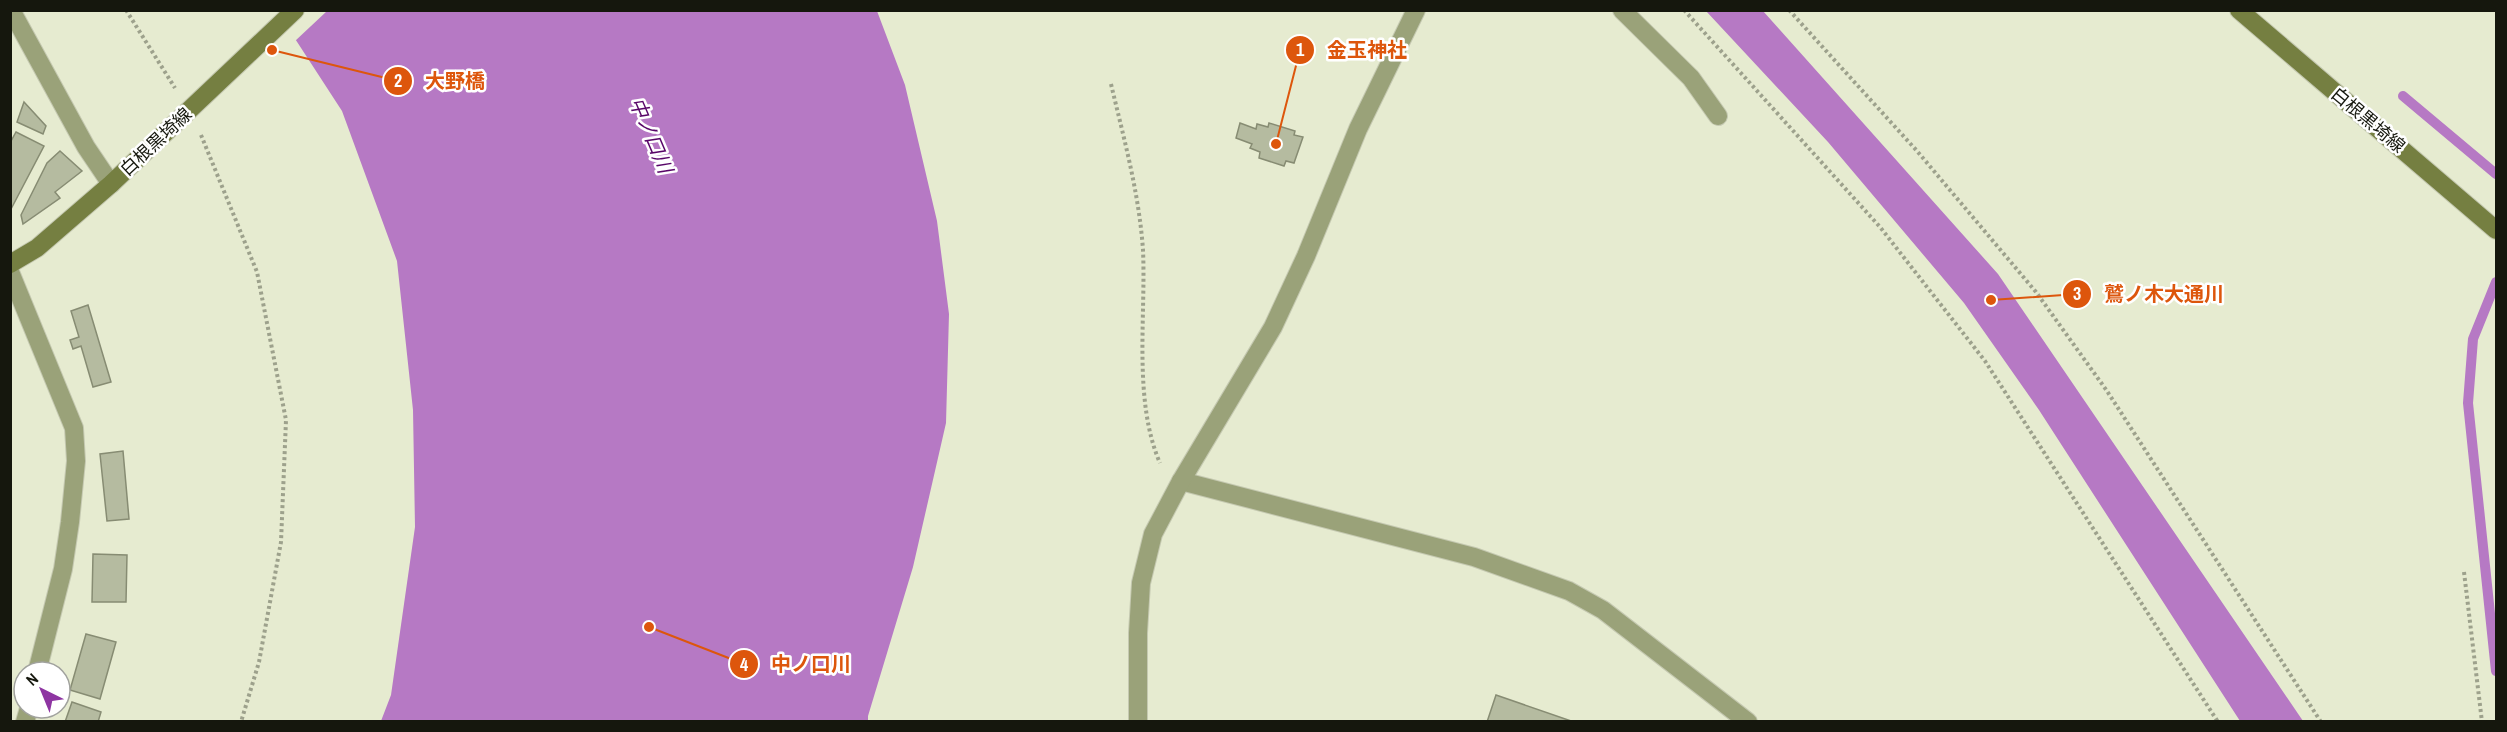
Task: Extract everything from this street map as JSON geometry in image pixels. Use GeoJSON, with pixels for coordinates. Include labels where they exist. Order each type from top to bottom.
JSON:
{"type":"FeatureCollection","features":[{"type":"Feature","properties":{"kind":"main road","name":"白根黒埼線"},"geometry":{"type":"LineString","coordinates":[[10,264],[37,248],[111,184],[295,10]]}},
{"type":"Feature","properties":{"kind":"main road","name":"白根黒埼線"},"geometry":{"type":"LineString","coordinates":[[2239,10],[2496,230]]}},
{"type":"Feature","properties":{"kind":"street"},"geometry":{"type":"LineString","coordinates":[[11,10],[86,147],[111,184]]}},
{"type":"Feature","properties":{"kind":"street"},"geometry":{"type":"LineString","coordinates":[[1138,722],[1138,633],[1141,584],[1153,534],[1181,481],[1273,327],[1306,256],[1358,129],[1416,10]]}},
{"type":"Feature","properties":{"kind":"street"},"geometry":{"type":"LineString","coordinates":[[1622,10],[1691,78],[1718,116]]}},
{"type":"Feature","properties":{"kind":"street"},"geometry":{"type":"LineString","coordinates":[[10,272],[74,428],[76,461],[70,522],[63,569],[40,660]]}},
{"type":"Feature","properties":{"kind":"street"},"geometry":{"type":"LineString","coordinates":[[1181,481],[1474,557],[1569,591],[1603,610],[1748,722]]}},
{"type":"Feature","properties":{"kind":"path"},"geometry":{"type":"LineString","coordinates":[[126,10],[177,90]]}},
{"type":"Feature","properties":{"kind":"path"},"geometry":{"type":"LineString","coordinates":[[1684,10],[1880,227],[1985,361],[2218,722]]}},
{"type":"Feature","properties":{"kind":"path"},"geometry":{"type":"LineString","coordinates":[[1789,10],[1917,151],[2036,292],[2107,391],[2321,722]]}},
{"type":"Feature","properties":{"kind":"path"},"geometry":{"type":"LineString","coordinates":[[1111,84],[1139,201],[1143,251],[1144,384],[1150,442],[1161,465],[1181,481]]}},
{"type":"Feature","properties":{"kind":"path"},"geometry":{"type":"LineString","coordinates":[[201,134],[257,272],[285,420],[280,542],[259,662],[241,722]]}},
{"type":"Feature","properties":{"kind":"path"},"geometry":{"type":"LineString","coordinates":[[2464,572],[2482,722]]}},
{"type":"Feature","properties":{"kind":"water"},"geometry":{"type":"Polygon","coordinates":[[[277,11],[877,11],[905,85],[937,221],[949,314],[946,423],[913,567],[868,721],[381,721],[391,695],[415,527],[413,410],[397,261],[342,111],[277,11]]]}},
{"type":"Feature","properties":{"kind":"water"},"geometry":{"type":"Polygon","coordinates":[[[1706,11],[1763,11],[1998,274],[2303,721],[2240,721],[2039,410],[1964,303],[1828,142],[1706,11]]]}},
{"type":"Feature","properties":{"kind":"pier"},"geometry":{"type":"Polygon","coordinates":[[[274,10],[327,11],[294,42],[274,10]]]}},
{"type":"Feature","properties":{"kind":"building"},"geometry":{"type":"Polygon","coordinates":[[[24,102],[46,126],[43,134],[17,122],[24,102]]]}},
{"type":"Feature","properties":{"kind":"building"},"geometry":{"type":"Polygon","coordinates":[[[1240,123],[1256,129],[1257,124],[1268,127],[1269,123],[1295,131],[1294,135],[1303,137],[1294,163],[1286,161],[1284,166],[1259,158],[1260,152],[1250,148],[1252,144],[1236,138],[1240,123]]]}},
{"type":"Feature","properties":{"kind":"building"},"geometry":{"type":"Polygon","coordinates":[[[16,132],[44,146],[10,211],[10,143],[16,132]]]}},
{"type":"Feature","properties":{"kind":"building"},"geometry":{"type":"Polygon","coordinates":[[[60,151],[82,171],[55,192],[60,198],[23,224],[21,215],[47,163],[60,151]]]}},
{"type":"Feature","properties":{"kind":"building"},"geometry":{"type":"Polygon","coordinates":[[[88,305],[111,382],[93,387],[81,346],[73,349],[70,340],[79,337],[71,311],[88,305]]]}},
{"type":"Feature","properties":{"kind":"building"},"geometry":{"type":"Polygon","coordinates":[[[123,451],[129,519],[107,521],[100,454],[123,451]]]}},
{"type":"Feature","properties":{"kind":"building"},"geometry":{"type":"Polygon","coordinates":[[[93,554],[127,555],[126,602],[92,602],[93,554]]]}},
{"type":"Feature","properties":{"kind":"building"},"geometry":{"type":"Polygon","coordinates":[[[86,634],[116,642],[100,699],[72,691],[72,683],[86,634]]]}},
{"type":"Feature","properties":{"kind":"building"},"geometry":{"type":"Polygon","coordinates":[[[1496,695],[1574,722],[1487,722],[1496,695]]]}},
{"type":"Feature","properties":{"kind":"building"},"geometry":{"type":"Polygon","coordinates":[[[72,702],[101,712],[98,722],[65,722],[72,720],[72,702]]]}},
{"type":"Feature","properties":{"kind":"waterway"},"geometry":{"type":"LineString","coordinates":[[2403,96],[2496,174]]}},
{"type":"Feature","properties":{"kind":"waterway"},"geometry":{"type":"LineString","coordinates":[[2496,282],[2473,339],[2468,403],[2496,671]]}},
{"type":"Feature","properties":{"kind":"place","name":"大野橋"},"geometry":{"type":"Point","coordinates":[272,50]}},
{"type":"Feature","properties":{"kind":"place","name":"金玉神社"},"geometry":{"type":"Point","coordinates":[1276,144]}},
{"type":"Feature","properties":{"kind":"place","name":"鷲ノ木大通川"},"geometry":{"type":"Point","coordinates":[1991,300]}},
{"type":"Feature","properties":{"kind":"place","name":"中ノ口川"},"geometry":{"type":"Point","coordinates":[649,627]}}]}
